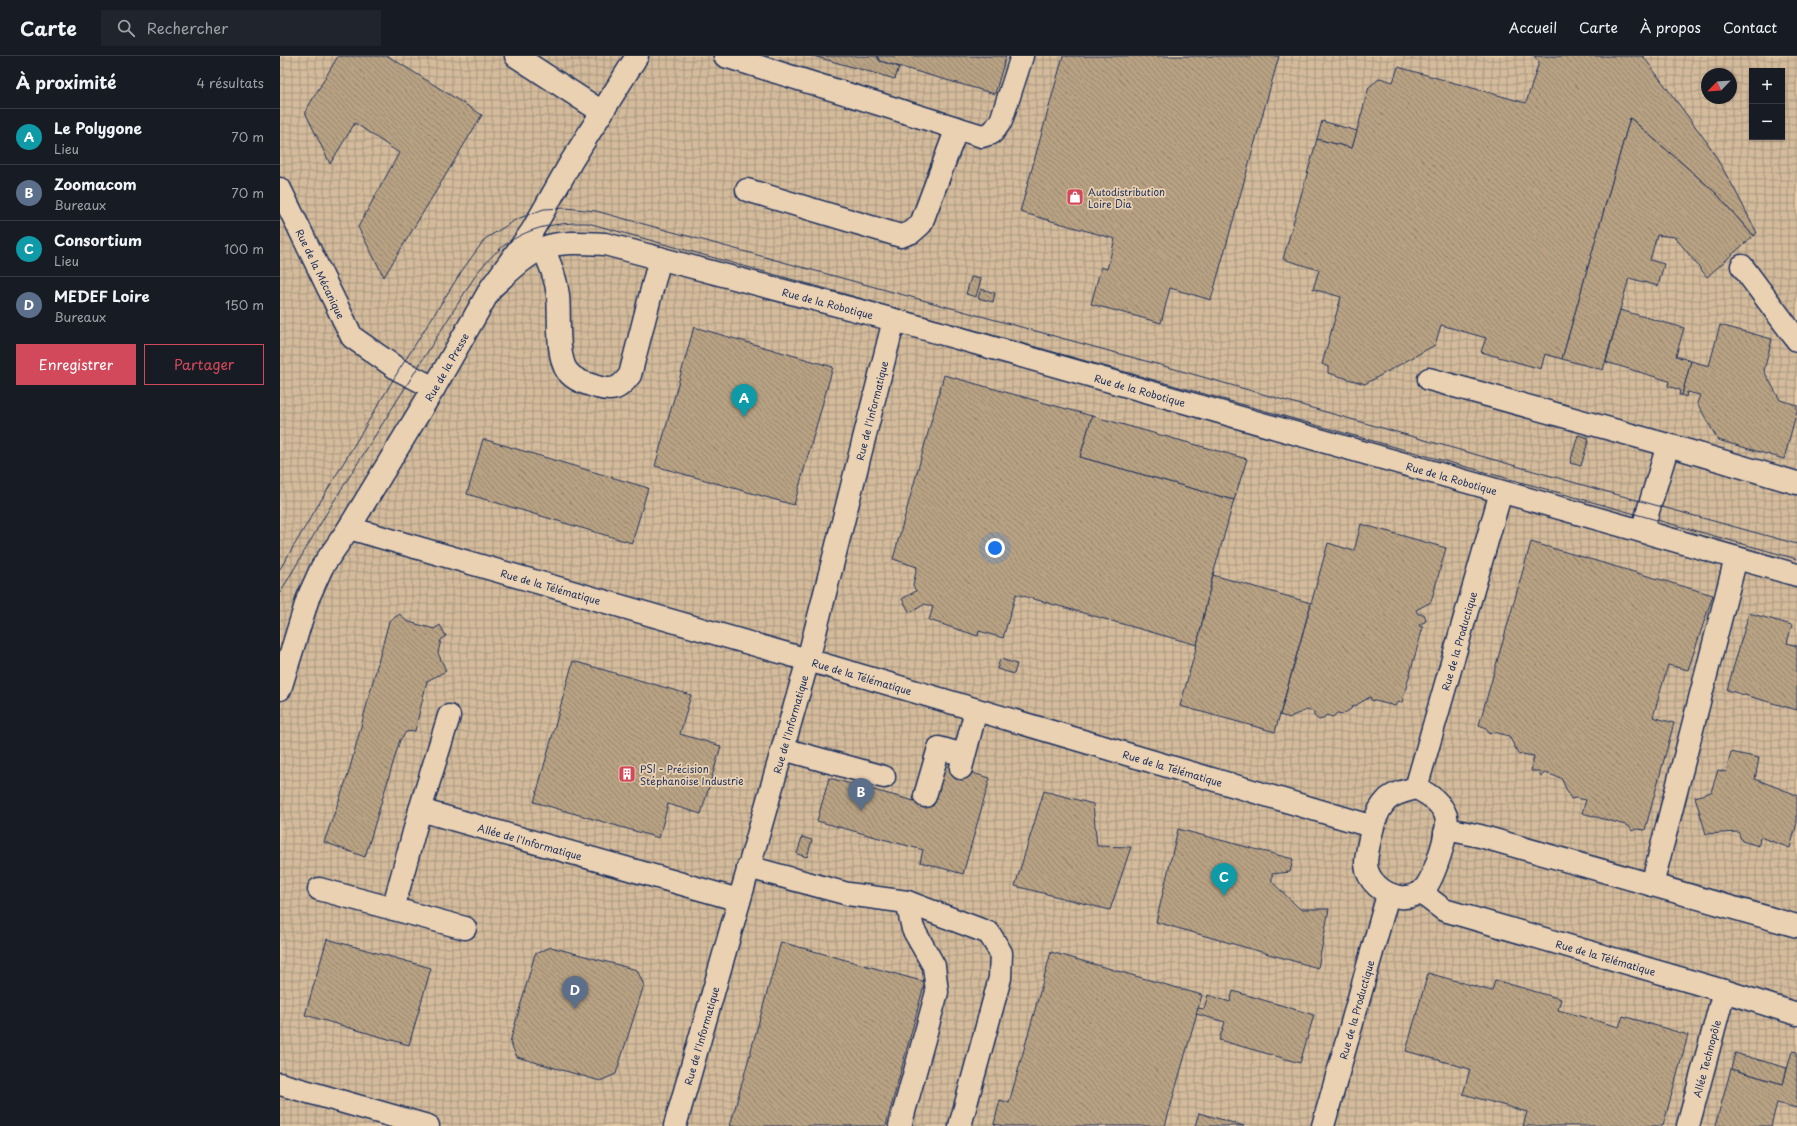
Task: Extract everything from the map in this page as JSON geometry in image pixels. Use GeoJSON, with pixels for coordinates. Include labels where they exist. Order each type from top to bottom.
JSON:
{"type":"FeatureCollection","features":[{"type":"Feature","properties":{"kind":"street"},"geometry":{"type":"LineString","coordinates":[[516,56],[602,112]]}},
{"type":"Feature","properties":{"kind":"street","name":"Rue de la Presse"},"geometry":{"type":"LineString","coordinates":[[280,690],[308,598],[322,567],[349,528],[434,388],[491,288],[532,231],[571,162],[637,56]]}},
{"type":"Feature","properties":{"kind":"street"},"geometry":{"type":"LineString","coordinates":[[725,56],[759,61],[982,136],[992,133],[1001,121],[1022,56]]}},
{"type":"Feature","properties":{"kind":"street"},"geometry":{"type":"LineString","coordinates":[[747,190],[901,236],[912,232],[921,224],[957,128]]}},
{"type":"Feature","properties":{"kind":"street","name":"Rue de la Mécanique"},"geometry":{"type":"LineString","coordinates":[[280,189],[352,337],[399,370],[434,388]]}},
{"type":"Feature","properties":{"kind":"street","name":"Rue de la Robotique"},"geometry":{"type":"LineString","coordinates":[[491,288],[519,264],[543,248],[573,243],[605,244],[894,320],[1797,575]]}},
{"type":"Feature","properties":{"kind":"street"},"geometry":{"type":"LineString","coordinates":[[543,248],[554,273],[557,288],[560,350],[567,370],[577,380],[607,390],[621,386],[630,375],[660,258]]}},
{"type":"Feature","properties":{"kind":"street"},"geometry":{"type":"LineString","coordinates":[[1742,266],[1797,340]]}},
{"type":"Feature","properties":{"kind":"street","name":"Rue de l'Informatique"},"geometry":{"type":"LineString","coordinates":[[675,1126],[808,660],[894,320]]}},
{"type":"Feature","properties":{"kind":"street"},"geometry":{"type":"LineString","coordinates":[[1428,379],[1668,445],[1797,484]]}},
{"type":"Feature","properties":{"kind":"street"},"geometry":{"type":"LineString","coordinates":[[1642,532],[1668,445]]}},
{"type":"Feature","properties":{"kind":"street","name":"Rue de la Productique"},"geometry":{"type":"LineString","coordinates":[[1416,788],[1500,492]]}},
{"type":"Feature","properties":{"kind":"street","name":"Rue de la Télématique"},"geometry":{"type":"LineString","coordinates":[[349,528],[808,660],[1364,824],[1372,829]]}},
{"type":"Feature","properties":{"kind":"street"},"geometry":{"type":"LineString","coordinates":[[1652,885],[1736,558]]}},
{"type":"Feature","properties":{"kind":"street"},"geometry":{"type":"LineString","coordinates":[[926,796],[939,748],[962,762],[976,710]]}},
{"type":"Feature","properties":{"kind":"street"},"geometry":{"type":"LineString","coordinates":[[393,909],[420,810],[449,716]]}},
{"type":"Feature","properties":{"kind":"street"},"geometry":{"type":"LineString","coordinates":[[783,749],[884,777]]}},
{"type":"Feature","properties":{"kind":"street"},"geometry":{"type":"LineString","coordinates":[[1416,788],[1429,794],[1440,805],[1446,818],[1445,833],[1439,858],[1425,888],[1409,898],[1386,893],[1373,882],[1366,865],[1367,851],[1376,815],[1386,800],[1401,792],[1416,788]]}},
{"type":"Feature","properties":{"kind":"street","name":"Allée de l'Informatique"},"geometry":{"type":"LineString","coordinates":[[420,810],[739,900]]}},
{"type":"Feature","properties":{"kind":"street"},"geometry":{"type":"LineString","coordinates":[[1445,833],[1452,830],[1480,836],[1797,926]]}},
{"type":"Feature","properties":{"kind":"street"},"geometry":{"type":"LineString","coordinates":[[748,867],[848,894],[907,902],[989,933],[1001,953],[1000,978],[960,1126]]}},
{"type":"Feature","properties":{"kind":"street","name":"Rue de la Télématique"},"geometry":{"type":"LineString","coordinates":[[1425,888],[1428,898],[1444,910],[1724,991],[1797,1014]]}},
{"type":"Feature","properties":{"kind":"street"},"geometry":{"type":"LineString","coordinates":[[319,889],[465,928]]}},
{"type":"Feature","properties":{"kind":"street","name":"Rue de la Productique"},"geometry":{"type":"LineString","coordinates":[[1323,1126],[1386,902],[1391,895]]}},
{"type":"Feature","properties":{"kind":"street"},"geometry":{"type":"LineString","coordinates":[[900,1126],[937,992],[934,966],[913,928],[907,902]]}},
{"type":"Feature","properties":{"kind":"street","name":"Allée Technopôle"},"geometry":{"type":"LineString","coordinates":[[1688,1126],[1724,991]]}},
{"type":"Feature","properties":{"kind":"street"},"geometry":{"type":"LineString","coordinates":[[280,1084],[428,1126]]}},
{"type":"Feature","properties":{"kind":"shaded area"},"geometry":{"type":"Polygon","coordinates":[[[280,56],[1797,56],[1797,1126],[280,1126],[280,56]]]}},
{"type":"Feature","properties":{"kind":"building"},"geometry":{"type":"Polygon","coordinates":[[[338,56],[388,56],[482,115],[384,277],[358,227],[399,153],[355,123],[330,164],[305,112],[338,56]]]}},
{"type":"Feature","properties":{"kind":"building"},"geometry":{"type":"Polygon","coordinates":[[[813,56],[877,56],[880,61],[899,67],[895,79],[813,56]]]}},
{"type":"Feature","properties":{"kind":"building"},"geometry":{"type":"Polygon","coordinates":[[[877,56],[1006,56],[995,94],[880,61],[877,56]]]}},
{"type":"Feature","properties":{"kind":"building"},"geometry":{"type":"Polygon","coordinates":[[[1063,56],[1279,56],[1211,300],[1170,288],[1161,323],[1091,304],[1101,267],[1107,269],[1115,239],[1020,212],[1063,56]]]}},
{"type":"Feature","properties":{"kind":"building"},"geometry":{"type":"Polygon","coordinates":[[[1534,56],[1643,56],[1709,145],[1735,190],[1757,233],[1753,236],[1716,193],[1630,118],[1562,359],[1545,354],[1541,369],[1481,352],[1486,338],[1441,325],[1435,345],[1365,384],[1328,373],[1328,367],[1322,364],[1341,297],[1313,289],[1319,270],[1283,259],[1317,139],[1352,148],[1369,87],[1380,78],[1393,82],[1398,67],[1526,103],[1539,62],[1534,56]]]}},
{"type":"Feature","properties":{"kind":"building"},"geometry":{"type":"Polygon","coordinates":[[[1630,118],[1716,193],[1753,236],[1707,277],[1675,237],[1657,235],[1650,260],[1664,264],[1658,286],[1629,278],[1603,370],[1562,359],[1630,118]]]}},
{"type":"Feature","properties":{"kind":"building"},"geometry":{"type":"Polygon","coordinates":[[[1322,121],[1357,131],[1352,148],[1317,139],[1322,121]]]}},
{"type":"Feature","properties":{"kind":"building"},"geometry":{"type":"Polygon","coordinates":[[[971,277],[981,279],[976,297],[966,294],[971,277]]]}},
{"type":"Feature","properties":{"kind":"building"},"geometry":{"type":"Polygon","coordinates":[[[981,289],[995,293],[993,302],[978,298],[981,289]]]}},
{"type":"Feature","properties":{"kind":"building"},"geometry":{"type":"Polygon","coordinates":[[[1620,310],[1684,328],[1676,356],[1691,361],[1682,395],[1679,395],[1680,390],[1668,386],[1669,381],[1606,362],[1620,310]]]}},
{"type":"Feature","properties":{"kind":"building"},"geometry":{"type":"Polygon","coordinates":[[[1720,325],[1772,339],[1764,371],[1780,400],[1797,405],[1797,411],[1784,459],[1718,440],[1697,403],[1700,395],[1687,392],[1686,397],[1682,395],[1691,361],[1709,366],[1720,325]]]}},
{"type":"Feature","properties":{"kind":"building"},"geometry":{"type":"Polygon","coordinates":[[[694,327],[833,367],[794,505],[655,466],[694,327]]]}},
{"type":"Feature","properties":{"kind":"building"},"geometry":{"type":"Polygon","coordinates":[[[944,375],[1092,416],[1080,457],[1234,500],[1213,575],[1197,645],[1016,594],[1003,638],[979,631],[978,636],[929,620],[933,607],[925,604],[910,613],[902,599],[916,591],[913,585],[917,567],[893,559],[944,375]]]}},
{"type":"Feature","properties":{"kind":"building"},"geometry":{"type":"Polygon","coordinates":[[[1092,416],[1247,459],[1234,500],[1080,457],[1092,416]]]}},
{"type":"Feature","properties":{"kind":"building"},"geometry":{"type":"Polygon","coordinates":[[[1578,435],[1589,438],[1581,466],[1570,463],[1578,435]]]}},
{"type":"Feature","properties":{"kind":"building"},"geometry":{"type":"Polygon","coordinates":[[[483,439],[648,488],[632,543],[467,494],[483,439]]]}},
{"type":"Feature","properties":{"kind":"building"},"geometry":{"type":"Polygon","coordinates":[[[1361,524],[1446,548],[1431,602],[1416,610],[1418,614],[1424,614],[1426,619],[1425,622],[1419,626],[1423,627],[1402,702],[1397,703],[1395,706],[1371,700],[1370,697],[1353,707],[1352,706],[1351,709],[1343,714],[1337,713],[1333,717],[1326,715],[1323,719],[1319,720],[1314,716],[1314,712],[1307,710],[1290,718],[1280,715],[1328,543],[1354,551],[1361,524]]]}},
{"type":"Feature","properties":{"kind":"building"},"geometry":{"type":"Polygon","coordinates":[[[1531,542],[1713,595],[1688,670],[1668,665],[1653,717],[1674,723],[1645,830],[1636,829],[1632,831],[1629,826],[1582,813],[1586,800],[1575,798],[1571,799],[1561,778],[1545,773],[1541,776],[1539,771],[1531,771],[1534,756],[1519,755],[1509,736],[1494,732],[1489,734],[1486,728],[1479,725],[1531,542]]]}},
{"type":"Feature","properties":{"kind":"building"},"geometry":{"type":"Polygon","coordinates":[[[1213,575],[1311,603],[1275,732],[1180,706],[1197,645],[1213,575]]]}},
{"type":"Feature","properties":{"kind":"building"},"geometry":{"type":"Polygon","coordinates":[[[1749,613],[1792,625],[1787,643],[1797,646],[1797,710],[1727,690],[1749,613]]]}},
{"type":"Feature","properties":{"kind":"building"},"geometry":{"type":"Polygon","coordinates":[[[400,614],[406,621],[434,629],[440,625],[446,636],[441,640],[438,653],[446,671],[427,681],[415,731],[406,732],[400,740],[365,857],[324,842],[348,775],[389,621],[400,614]]]}},
{"type":"Feature","properties":{"kind":"building"},"geometry":{"type":"Polygon","coordinates":[[[1000,659],[1017,664],[1014,674],[997,669],[1000,659]]]}},
{"type":"Feature","properties":{"kind":"building","name":"PSI - Précision Stéphanoise Industrie"},"geometry":{"type":"Polygon","coordinates":[[[573,661],[691,695],[680,734],[721,746],[701,814],[668,804],[659,838],[534,802],[573,661]]]}},
{"type":"Feature","properties":{"kind":"building"},"geometry":{"type":"Polygon","coordinates":[[[1731,752],[1759,758],[1755,779],[1797,795],[1797,823],[1790,848],[1760,837],[1759,846],[1742,841],[1738,832],[1706,834],[1695,797],[1711,792],[1718,770],[1726,772],[1731,752]]]}},
{"type":"Feature","properties":{"kind":"building"},"geometry":{"type":"Polygon","coordinates":[[[944,765],[990,778],[963,874],[920,862],[923,850],[817,821],[829,778],[933,806],[944,765]]]}},
{"type":"Feature","properties":{"kind":"building"},"geometry":{"type":"Polygon","coordinates":[[[1044,791],[1093,804],[1097,846],[1131,847],[1110,910],[1015,886],[1044,791]]]}},
{"type":"Feature","properties":{"kind":"building"},"geometry":{"type":"Polygon","coordinates":[[[1178,829],[1293,859],[1290,872],[1272,874],[1272,882],[1300,909],[1329,909],[1318,968],[1156,922],[1178,829]]]}},
{"type":"Feature","properties":{"kind":"building"},"geometry":{"type":"Polygon","coordinates":[[[802,837],[812,840],[807,857],[797,854],[802,837]]]}},
{"type":"Feature","properties":{"kind":"building"},"geometry":{"type":"Polygon","coordinates":[[[327,939],[431,968],[409,1045],[305,1015],[327,939]]]}},
{"type":"Feature","properties":{"kind":"building"},"geometry":{"type":"Polygon","coordinates":[[[781,942],[925,982],[886,1126],[730,1126],[781,942]]]}},
{"type":"Feature","properties":{"kind":"building"},"geometry":{"type":"Polygon","coordinates":[[[551,947],[637,970],[644,985],[616,1074],[600,1081],[517,1057],[510,1042],[535,954],[551,947]]]}},
{"type":"Feature","properties":{"kind":"building"},"geometry":{"type":"Polygon","coordinates":[[[1051,952],[1202,995],[1165,1126],[1003,1126],[994,1124],[1000,1100],[1009,1103],[1051,952]]]}},
{"type":"Feature","properties":{"kind":"building"},"geometry":{"type":"Polygon","coordinates":[[[1428,973],[1492,991],[1495,980],[1561,999],[1558,1010],[1619,1027],[1623,1016],[1688,1035],[1663,1126],[1523,1126],[1527,1112],[1463,1094],[1470,1069],[1406,1051],[1428,973]]]}},
{"type":"Feature","properties":{"kind":"building"},"geometry":{"type":"Polygon","coordinates":[[[1233,991],[1314,1015],[1300,1063],[1219,1040],[1225,1022],[1196,1014],[1198,1008],[1204,1009],[1208,995],[1230,1002],[1233,991]]]}},
{"type":"Feature","properties":{"kind":"building"},"geometry":{"type":"Polygon","coordinates":[[[1792,1051],[1797,1052],[1797,1108],[1777,1103],[1771,1126],[1715,1126],[1731,1069],[1783,1084],[1792,1051]]]}},
{"type":"Feature","properties":{"kind":"building"},"geometry":{"type":"Polygon","coordinates":[[[1735,1053],[1787,1068],[1783,1084],[1731,1069],[1735,1053]]]}},
{"type":"Feature","properties":{"kind":"building"},"geometry":{"type":"Polygon","coordinates":[[[1199,1113],[1244,1126],[1195,1126],[1199,1113]]]}},
{"type":"Feature","properties":{"kind":"tram line"},"geometry":{"type":"LineString","coordinates":[[280,569],[399,370],[463,269],[485,239],[517,219],[544,209],[565,208],[596,211],[1164,366],[1604,491],[1797,544]]}},
{"type":"Feature","properties":{"kind":"tram line"},"geometry":{"type":"LineString","coordinates":[[280,593],[329,509],[477,273],[500,249],[525,233],[539,228],[570,223],[588,223],[1797,559]]}},
{"type":"Feature","properties":{"kind":"place","name":"Autodistribution Loire Dia"},"geometry":{"type":"Point","coordinates":[1075,197]}},
{"type":"Feature","properties":{"kind":"place","name":"Le Polygone"},"geometry":{"type":"Point","coordinates":[744,417]}},
{"type":"Feature","properties":{"kind":"place","name":"PSI - Précision Stéphanoise Industrie"},"geometry":{"type":"Point","coordinates":[627,774]}},
{"type":"Feature","properties":{"kind":"place","name":"Zoomacom"},"geometry":{"type":"Point","coordinates":[861,811]}},
{"type":"Feature","properties":{"kind":"place","name":"Consortium"},"geometry":{"type":"Point","coordinates":[1224,896]}},
{"type":"Feature","properties":{"kind":"place","name":"MEDEF Loire"},"geometry":{"type":"Point","coordinates":[575,1009]}}]}
